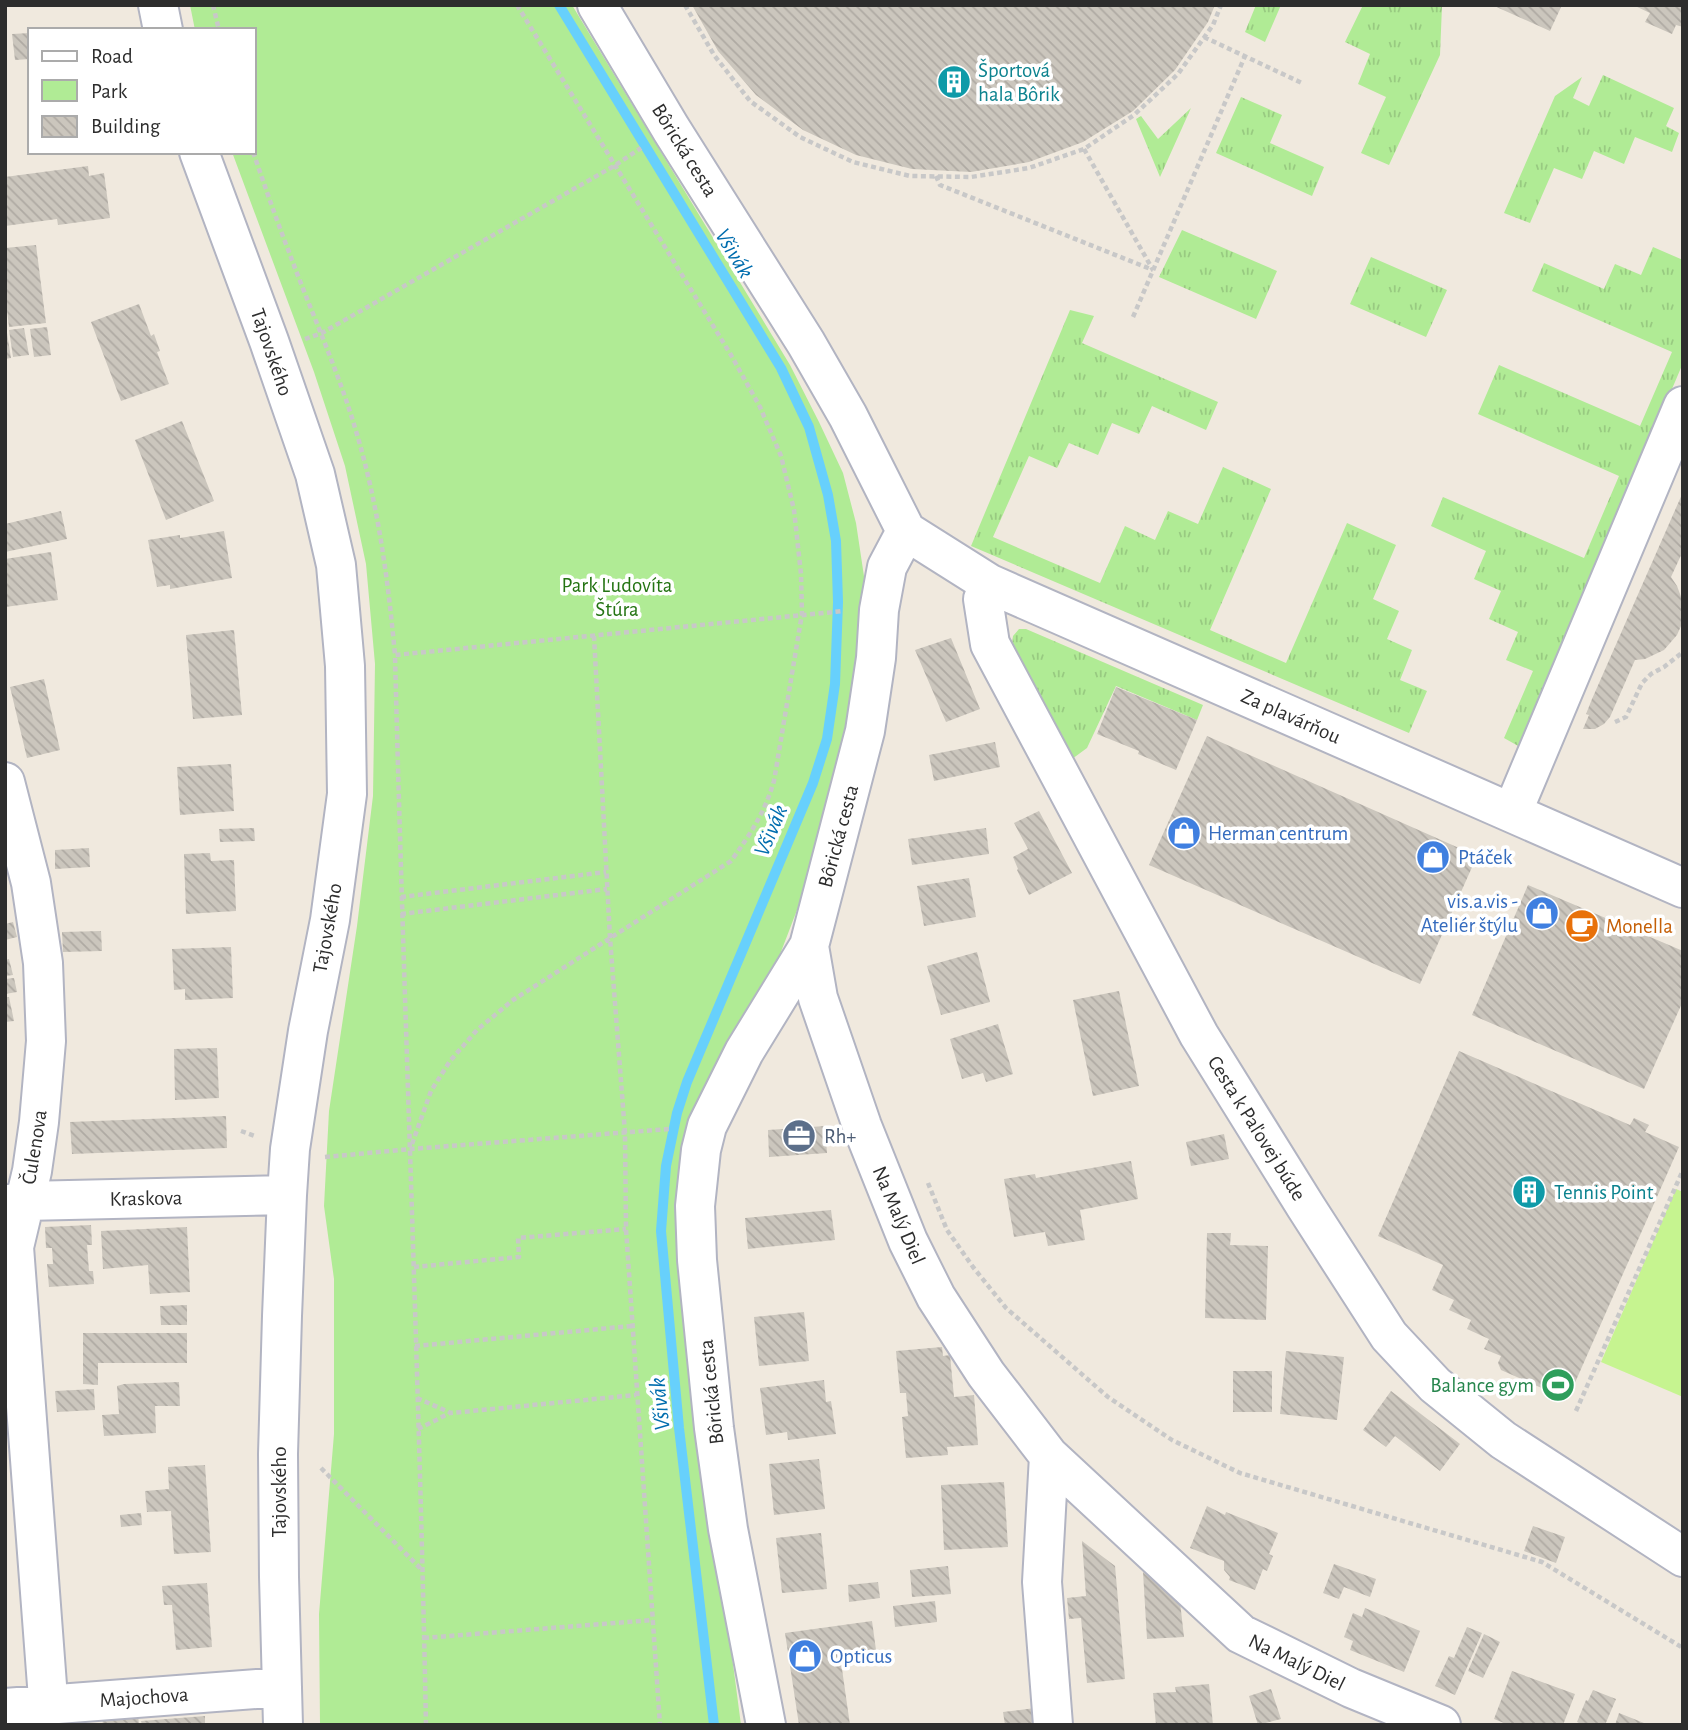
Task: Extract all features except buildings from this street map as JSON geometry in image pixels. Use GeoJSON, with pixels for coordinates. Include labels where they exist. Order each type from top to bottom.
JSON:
{"type":"FeatureCollection","features":[{"type":"Feature","properties":{"kind":"street"},"geometry":{"type":"LineString","coordinates":[[158,5],[163,28]]}},
{"type":"Feature","properties":{"kind":"street","name":"Bôrická cesta"},"geometry":{"type":"LineString","coordinates":[[597,5],[671,129],[806,343],[848,416],[906,531],[887,567],[879,610],[876,658],[865,731],[809,946],[744,1052],[707,1126],[701,1150],[695,1206],[697,1260],[714,1429],[728,1529],[766,1725]]}},
{"type":"Feature","properties":{"kind":"street","name":"Tajovského"},"geometry":{"type":"LineString","coordinates":[[201,154],[315,474],[336,565],[344,654],[347,794],[330,920],[308,1031],[290,1149],[287,1195],[278,1454],[283,1725]]}},
{"type":"Feature","properties":{"kind":"street"},"geometry":{"type":"LineString","coordinates":[[1512,813],[1683,406]]}},
{"type":"Feature","properties":{"kind":"street","name":"Za plavárňou"},"geometry":{"type":"LineString","coordinates":[[906,531],[990,584],[1683,888]]}},
{"type":"Feature","properties":{"kind":"street","name":"Cesta k Paľovej búde"},"geometry":{"type":"LineString","coordinates":[[990,584],[983,599],[990,644],[1199,1035],[1389,1336],[1435,1385],[1503,1440],[1683,1557]]}},
{"type":"Feature","properties":{"kind":"street","name":"Čulenova"},"geometry":{"type":"LineString","coordinates":[[5,782],[31,883],[43,963],[46,1041],[39,1122],[32,1171],[15,1203],[14,1247],[49,1714]]}},
{"type":"Feature","properties":{"kind":"street","name":"Na Malý Diel"},"geometry":{"type":"LineString","coordinates":[[809,946],[818,998],[862,1126],[908,1241],[936,1297],[986,1374],[1049,1456],[1241,1634],[1351,1688],[1441,1725]]}},
{"type":"Feature","properties":{"kind":"street","name":"Kraskova"},"geometry":{"type":"LineString","coordinates":[[15,1203],[287,1195]]}},
{"type":"Feature","properties":{"kind":"street"},"geometry":{"type":"LineString","coordinates":[[1049,1456],[1042,1582],[1053,1725]]}},
{"type":"Feature","properties":{"kind":"street","name":"Majochova"},"geometry":{"type":"LineString","coordinates":[[5,1708],[49,1714],[282,1687]]}},
{"type":"Feature","properties":{"kind":"path"},"geometry":{"type":"LineString","coordinates":[[213,5],[219,28]]}},
{"type":"Feature","properties":{"kind":"path"},"geometry":{"type":"LineString","coordinates":[[411,1149],[431,1091],[450,1061],[477,1030],[513,1000],[731,861],[753,831],[767,805],[774,782],[802,614],[794,510],[781,456],[765,419],[731,355],[517,5]]}},
{"type":"Feature","properties":{"kind":"path"},"geometry":{"type":"LineString","coordinates":[[685,5],[714,55],[750,102],[800,137],[853,162],[910,176],[971,177],[1029,168],[1084,149],[1133,115],[1178,74],[1213,25],[1221,5]]}},
{"type":"Feature","properties":{"kind":"path"},"geometry":{"type":"LineString","coordinates":[[1205,37],[1304,84]]}},
{"type":"Feature","properties":{"kind":"path"},"geometry":{"type":"LineString","coordinates":[[1133,317],[1245,56]]}},
{"type":"Feature","properties":{"kind":"path"},"geometry":{"type":"LineString","coordinates":[[1084,149],[1153,270]]}},
{"type":"Feature","properties":{"kind":"path"},"geometry":{"type":"LineString","coordinates":[[312,337],[614,166],[634,152]]}},
{"type":"Feature","properties":{"kind":"path"},"geometry":{"type":"LineString","coordinates":[[254,154],[356,430],[376,507],[389,592],[395,655],[426,1725]]}},
{"type":"Feature","properties":{"kind":"path"},"geometry":{"type":"LineString","coordinates":[[936,176],[940,185],[1153,270]]}},
{"type":"Feature","properties":{"kind":"path"},"geometry":{"type":"LineString","coordinates":[[395,655],[823,613]]}},
{"type":"Feature","properties":{"kind":"path"},"geometry":{"type":"LineString","coordinates":[[594,636],[610,938],[625,1133],[626,1229],[636,1395],[660,1725]]}},
{"type":"Feature","properties":{"kind":"path"},"geometry":{"type":"LineString","coordinates":[[1615,722],[1626,716],[1642,683],[1683,652]]}},
{"type":"Feature","properties":{"kind":"path"},"geometry":{"type":"LineString","coordinates":[[401,897],[606,872]]}},
{"type":"Feature","properties":{"kind":"path"},"geometry":{"type":"LineString","coordinates":[[401,914],[607,889]]}},
{"type":"Feature","properties":{"kind":"path"},"geometry":{"type":"LineString","coordinates":[[321,1158],[665,1129]]}},
{"type":"Feature","properties":{"kind":"path"},"geometry":{"type":"LineString","coordinates":[[241,1132],[262,1139]]}},
{"type":"Feature","properties":{"kind":"path"},"geometry":{"type":"LineString","coordinates":[[1576,1411],[1681,1180],[1683,1170]]}},
{"type":"Feature","properties":{"kind":"path"},"geometry":{"type":"LineString","coordinates":[[927,1181],[947,1230],[1006,1308],[1108,1397],[1172,1440],[1240,1473],[1542,1562],[1683,1648]]}},
{"type":"Feature","properties":{"kind":"path"},"geometry":{"type":"LineString","coordinates":[[414,1266],[519,1257],[518,1238],[626,1229]]}},
{"type":"Feature","properties":{"kind":"path"},"geometry":{"type":"LineString","coordinates":[[415,1346],[632,1326]]}},
{"type":"Feature","properties":{"kind":"path"},"geometry":{"type":"LineString","coordinates":[[418,1429],[451,1413],[636,1395]]}},
{"type":"Feature","properties":{"kind":"path"},"geometry":{"type":"LineString","coordinates":[[417,1398],[451,1413]]}},
{"type":"Feature","properties":{"kind":"path"},"geometry":{"type":"LineString","coordinates":[[321,1468],[422,1570]]}},
{"type":"Feature","properties":{"kind":"path"},"geometry":{"type":"LineString","coordinates":[[424,1638],[653,1620]]}},
{"type":"Feature","properties":{"kind":"green space","name":"Park Ľudovíta Štúra"},"geometry":{"type":"Polygon","coordinates":[[[190,5],[572,5],[790,365],[843,473],[856,523],[865,583],[849,739],[802,897],[779,957],[710,1086],[709,1481],[741,1725],[320,1725],[319,1614],[334,1434],[334,1279],[324,1206],[329,1111],[357,926],[373,796],[375,664],[366,564],[345,466],[314,372],[233,154],[256,154],[256,28],[195,28],[190,5]]]}},
{"type":"Feature","properties":{"kind":"green space"},"geometry":{"type":"Polygon","coordinates":[[[1256,5],[1281,5],[1265,42],[1245,32],[1256,5]]]}},
{"type":"Feature","properties":{"kind":"green space"},"geometry":{"type":"Polygon","coordinates":[[[1363,5],[1442,6],[1440,55],[1389,165],[1361,153],[1386,97],[1358,84],[1370,54],[1345,42],[1363,5]]]}},
{"type":"Feature","properties":{"kind":"green space"},"geometry":{"type":"Polygon","coordinates":[[[1603,75],[1674,108],[1666,126],[1679,133],[1672,152],[1635,137],[1624,164],[1594,151],[1582,179],[1554,168],[1530,223],[1504,213],[1555,96],[1582,77],[1573,98],[1589,106],[1603,75]]]}},
{"type":"Feature","properties":{"kind":"green space"},"geometry":{"type":"Polygon","coordinates":[[[1241,97],[1282,115],[1270,143],[1324,167],[1312,196],[1216,153],[1241,97]]]}},
{"type":"Feature","properties":{"kind":"green space"},"geometry":{"type":"Polygon","coordinates":[[[1191,108],[1160,177],[1136,119],[1141,116],[1158,139],[1191,108]]]}},
{"type":"Feature","properties":{"kind":"green space"},"geometry":{"type":"Polygon","coordinates":[[[1182,230],[1277,271],[1256,319],[1159,277],[1182,230]]]}},
{"type":"Feature","properties":{"kind":"green space"},"geometry":{"type":"Polygon","coordinates":[[[1653,247],[1683,260],[1683,363],[1520,747],[1504,738],[1533,671],[1506,660],[1518,632],[1489,619],[1501,591],[1474,579],[1486,551],[1431,526],[1443,497],[1584,558],[1619,476],[1478,414],[1499,365],[1640,426],[1672,352],[1532,291],[1544,263],[1604,289],[1615,264],[1641,275],[1653,247]]]}},
{"type":"Feature","properties":{"kind":"green space"},"geometry":{"type":"Polygon","coordinates":[[[1371,257],[1447,290],[1426,337],[1350,304],[1371,257]]]}},
{"type":"Feature","properties":{"kind":"green space"},"geometry":{"type":"Polygon","coordinates":[[[1070,310],[1094,316],[1082,343],[1218,402],[1206,430],[1152,406],[1139,434],[1112,423],[1098,455],[1069,443],[1057,468],[1029,456],[993,537],[1100,583],[1125,526],[1155,540],[1168,511],[1198,524],[1223,467],[1271,489],[1210,630],[1286,663],[1347,523],[1396,545],[1373,599],[1399,611],[1387,639],[1412,650],[1400,680],[1427,691],[1409,733],[971,546],[1070,310]]]}},
{"type":"Feature","properties":{"kind":"green space"},"geometry":{"type":"Polygon","coordinates":[[[1019,629],[1026,629],[1203,705],[1197,720],[1116,686],[1087,748],[1072,759],[1011,654],[1013,636],[1019,629]]]}},
{"type":"Feature","properties":{"kind":"green space"},"geometry":{"type":"Polygon","coordinates":[[[1676,1189],[1683,1192],[1683,1397],[1601,1362],[1676,1189]]]}},
{"type":"Feature","properties":{"kind":"waterway","name":"Všivák"},"geometry":{"type":"LineString","coordinates":[[559,5],[781,368],[809,427],[828,495],[836,541],[838,602],[835,684],[827,739],[813,783],[687,1082],[677,1113],[666,1166],[661,1231],[679,1428],[714,1725]]}},
{"type":"Feature","properties":{"kind":"place","name":"Športová hala Bôrik"},"geometry":{"type":"Point","coordinates":[954,82]}},
{"type":"Feature","properties":{"kind":"place","name":"Herman centrum"},"geometry":{"type":"Point","coordinates":[1184,833]}},
{"type":"Feature","properties":{"kind":"place","name":"Ptáček"},"geometry":{"type":"Point","coordinates":[1433,857]}},
{"type":"Feature","properties":{"kind":"place","name":"vis.a.vis - Ateliér štýlu"},"geometry":{"type":"Point","coordinates":[1542,913]}},
{"type":"Feature","properties":{"kind":"place","name":"Monella"},"geometry":{"type":"Point","coordinates":[1582,926]}},
{"type":"Feature","properties":{"kind":"place","name":"Rh+"},"geometry":{"type":"Point","coordinates":[799,1136]}},
{"type":"Feature","properties":{"kind":"place","name":"Tennis Point"},"geometry":{"type":"Point","coordinates":[1529,1192]}},
{"type":"Feature","properties":{"kind":"place","name":"Balance gym"},"geometry":{"type":"Point","coordinates":[1558,1385]}},
{"type":"Feature","properties":{"kind":"place","name":"Opticus"},"geometry":{"type":"Point","coordinates":[805,1656]}}]}
